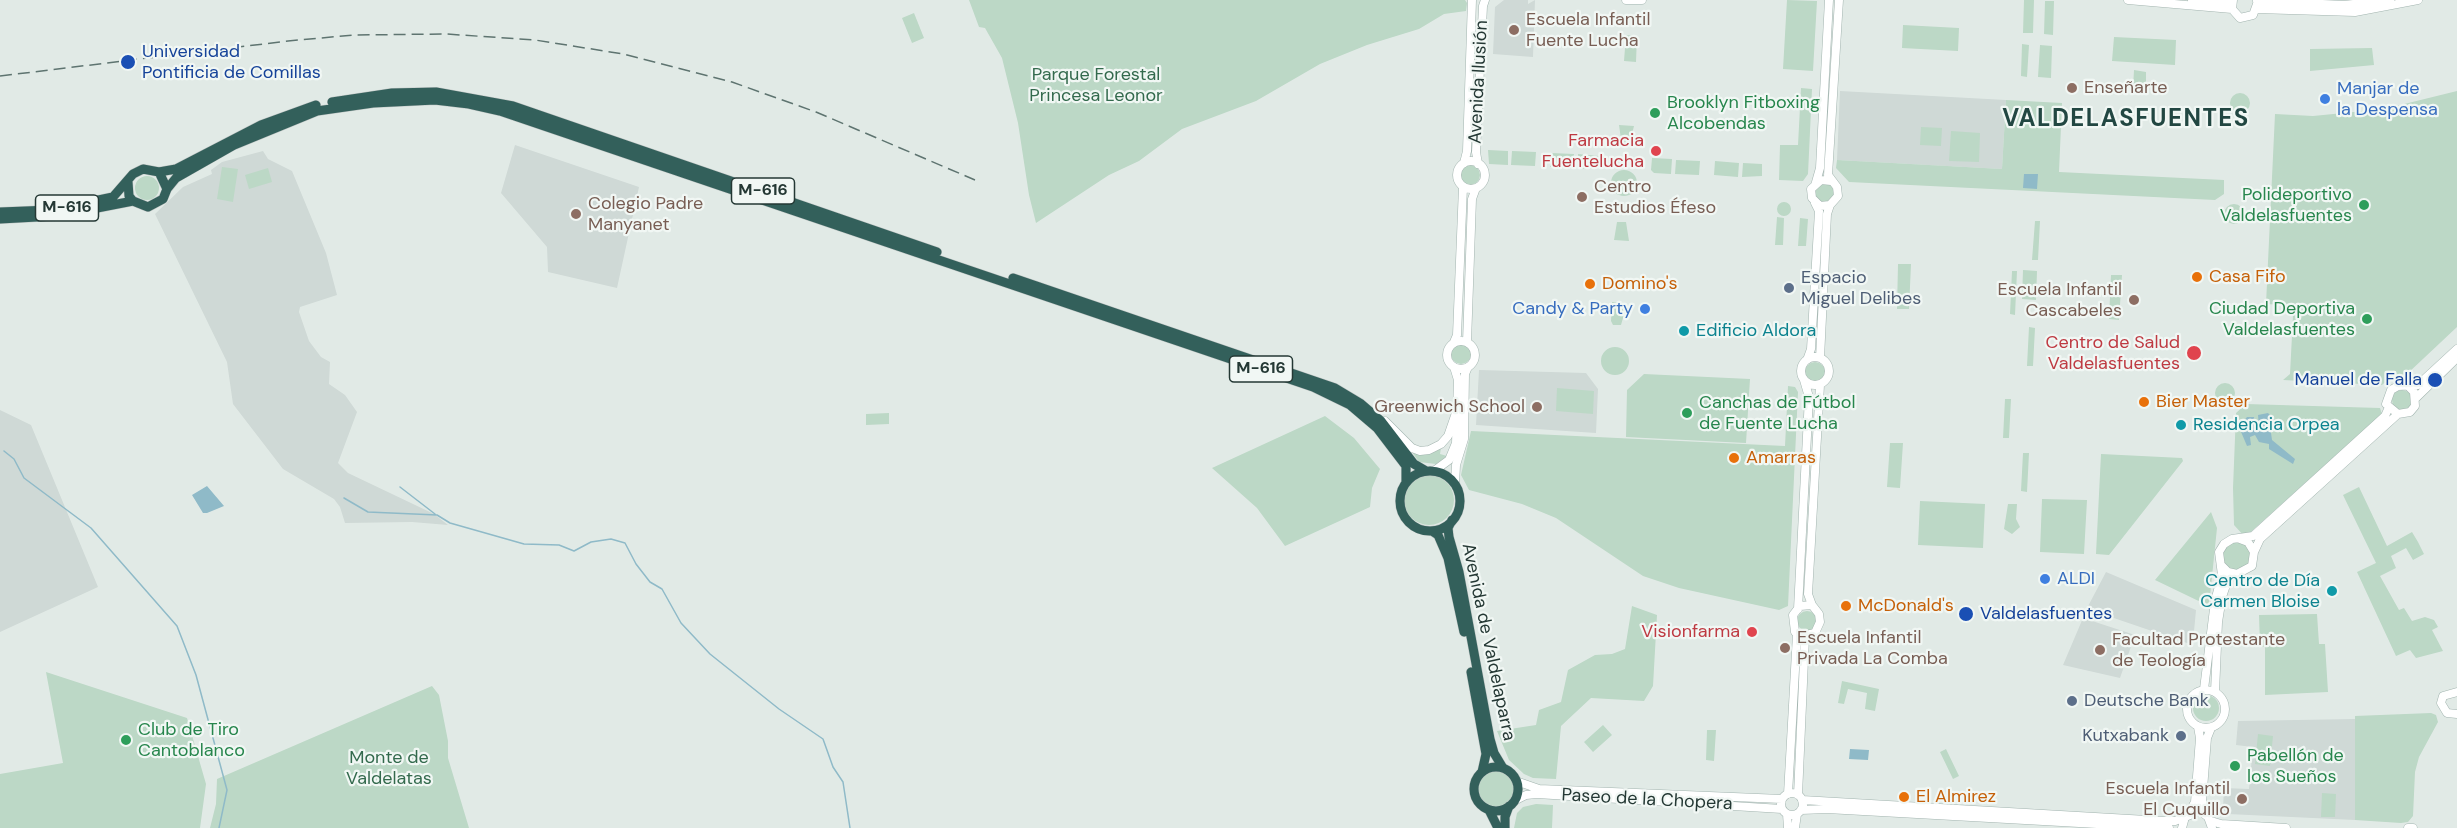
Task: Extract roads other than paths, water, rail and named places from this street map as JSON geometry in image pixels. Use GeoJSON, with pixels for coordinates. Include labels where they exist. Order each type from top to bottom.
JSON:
{"type":"FeatureCollection","features":[{"type":"Feature","properties":{"kind":"highway","name":"M-616"},"geometry":{"type":"LineString","coordinates":[[0,212],[51,210],[84,205],[113,197],[134,174],[143,169],[159,172],[176,169],[261,124],[315,105],[392,93],[436,92],[479,98],[513,106],[1303,375],[1335,388],[1360,403],[1380,421],[1414,464],[1443,474],[1455,485]]}},
{"type":"Feature","properties":{"kind":"highway","name":"M-616"},"geometry":{"type":"LineString","coordinates":[[0,219],[56,216],[133,201],[143,207],[154,206],[163,199],[166,189],[176,178],[234,145],[317,111],[373,103],[435,100],[469,104],[511,115],[1313,387],[1350,405],[1377,428],[1406,466],[1406,482],[1400,500],[1405,519],[1422,530],[1432,531]]}},
{"type":"Feature","properties":{"kind":"highway"},"geometry":{"type":"LineString","coordinates":[[159,172],[166,189]]}},
{"type":"Feature","properties":{"kind":"highway"},"geometry":{"type":"LineString","coordinates":[[128,182],[129,196],[133,201]]}},
{"type":"Feature","properties":{"kind":"highway"},"geometry":{"type":"LineString","coordinates":[[1406,482],[1430,471]]}},
{"type":"Feature","properties":{"kind":"highway"},"geometry":{"type":"LineString","coordinates":[[1432,531],[1452,520],[1459,505],[1455,485]]}},
{"type":"Feature","properties":{"kind":"highway","name":"Avenida de Valdelaparra"},"geometry":{"type":"LineString","coordinates":[[1452,520],[1448,528],[1449,537],[1459,572],[1490,739],[1494,753],[1503,768]]}},
{"type":"Feature","properties":{"kind":"highway","name":"Avenida de Valdelaparra"},"geometry":{"type":"LineString","coordinates":[[1432,531],[1438,535],[1452,568],[1486,754],[1482,772]]}},
{"type":"Feature","properties":{"kind":"highway"},"geometry":{"type":"LineString","coordinates":[[1498,828],[1489,810],[1475,796],[1475,783],[1482,772],[1496,767],[1503,768],[1516,781],[1512,804],[1505,817],[1505,828]]}},
{"type":"Feature","properties":{"kind":"highway"},"geometry":{"type":"LineString","coordinates":[[1489,810],[1496,811],[1512,804]]}},
{"type":"Feature","properties":{"kind":"main road","name":"Avenida Ilusión"},"geometry":{"type":"LineString","coordinates":[[1464,163],[1468,140],[1474,5],[1472,0]]}},
{"type":"Feature","properties":{"kind":"main road","name":"Avenida Ilusión"},"geometry":{"type":"LineString","coordinates":[[1478,164],[1476,152],[1485,0]]}},
{"type":"Feature","properties":{"kind":"main road"},"geometry":{"type":"LineString","coordinates":[[1626,0],[1637,2],[1642,0]]}},
{"type":"Feature","properties":{"kind":"main road"},"geometry":{"type":"LineString","coordinates":[[1795,828],[1800,797],[1801,635],[1792,619],[1798,609],[1809,397],[1802,369],[1807,360],[1812,338],[1819,211],[1811,194],[1820,168],[1829,0]]}},
{"type":"Feature","properties":{"kind":"main road"},"geometry":{"type":"LineString","coordinates":[[1820,358],[1827,214],[1830,205],[1836,200],[1838,191],[1828,175],[1839,0]]}},
{"type":"Feature","properties":{"kind":"main road"},"geometry":{"type":"LineString","coordinates":[[2128,0],[2232,4]]}},
{"type":"Feature","properties":{"kind":"main road"},"geometry":{"type":"LineString","coordinates":[[2192,0],[2232,4]]}},
{"type":"Feature","properties":{"kind":"main road"},"geometry":{"type":"LineString","coordinates":[[2256,3],[2330,5],[2390,0]]}},
{"type":"Feature","properties":{"kind":"main road"},"geometry":{"type":"LineString","coordinates":[[2256,3],[2355,12],[2418,0]]}},
{"type":"Feature","properties":{"kind":"main road"},"geometry":{"type":"LineString","coordinates":[[2232,4],[2240,18],[2247,18],[2256,3]]}},
{"type":"Feature","properties":{"kind":"main road"},"geometry":{"type":"LineString","coordinates":[[1430,471],[1445,465],[1453,451],[1458,407],[1458,380],[1447,353],[1457,334],[1463,187],[1458,181],[1457,172],[1464,163],[1478,164],[1485,176],[1476,188],[1472,199],[1467,342]]}},
{"type":"Feature","properties":{"kind":"main road"},"geometry":{"type":"LineString","coordinates":[[1816,182],[1826,179],[1831,181]]}},
{"type":"Feature","properties":{"kind":"main road"},"geometry":{"type":"LineString","coordinates":[[1463,187],[1476,188]]}},
{"type":"Feature","properties":{"kind":"main road"},"geometry":{"type":"LineString","coordinates":[[1815,203],[1830,205]]}},
{"type":"Feature","properties":{"kind":"main road"},"geometry":{"type":"LineString","coordinates":[[1454,342],[1467,342],[1473,347],[1475,355],[1465,374],[1464,439],[1456,465],[1455,485]]}},
{"type":"Feature","properties":{"kind":"main road"},"geometry":{"type":"LineString","coordinates":[[2398,414],[2386,404],[2391,390],[2398,386],[2418,385],[2457,349]]}},
{"type":"Feature","properties":{"kind":"main road"},"geometry":{"type":"LineString","coordinates":[[1801,635],[1815,633],[1820,622],[1819,614],[1808,594],[1820,385],[1829,373],[1827,363],[1820,358],[1807,360]]}},
{"type":"Feature","properties":{"kind":"main road"},"geometry":{"type":"LineString","coordinates":[[2215,692],[2218,622],[2228,579],[2252,567],[2254,552],[2260,539],[2398,414],[2410,412],[2415,406],[2416,398],[2457,358]]}},
{"type":"Feature","properties":{"kind":"main road"},"geometry":{"type":"LineString","coordinates":[[1454,367],[1468,367]]}},
{"type":"Feature","properties":{"kind":"main road"},"geometry":{"type":"LineString","coordinates":[[1804,380],[1820,385]]}},
{"type":"Feature","properties":{"kind":"main road"},"geometry":{"type":"LineString","coordinates":[[2408,387],[2416,398]]}},
{"type":"Feature","properties":{"kind":"main road"},"geometry":{"type":"LineString","coordinates":[[1360,403],[1374,410],[1412,448],[1420,451],[1434,449],[1446,438],[1458,407]]}},
{"type":"Feature","properties":{"kind":"main road"},"geometry":{"type":"LineString","coordinates":[[2204,689],[2215,601],[2222,575],[2219,552],[2224,544],[2253,536],[2262,529],[2384,417],[2389,407]]}},
{"type":"Feature","properties":{"kind":"main road"},"geometry":{"type":"LineString","coordinates":[[2240,539],[2248,542],[2254,552]]}},
{"type":"Feature","properties":{"kind":"main road"},"geometry":{"type":"LineString","coordinates":[[2220,564],[2228,572],[2237,574]]}},
{"type":"Feature","properties":{"kind":"main road"},"geometry":{"type":"LineString","coordinates":[[1798,609],[1812,605]]}},
{"type":"Feature","properties":{"kind":"main road"},"geometry":{"type":"LineString","coordinates":[[1788,828],[1784,811],[1785,796],[1801,635]]}},
{"type":"Feature","properties":{"kind":"main road"},"geometry":{"type":"LineString","coordinates":[[2211,728],[2198,727],[2189,719],[2186,709],[2192,695],[2204,689],[2215,692],[2224,703],[2225,711],[2224,717],[2211,728],[2207,738],[2202,802],[2211,824],[2286,828]]}},
{"type":"Feature","properties":{"kind":"main road"},"geometry":{"type":"LineString","coordinates":[[2457,692],[2446,694],[2441,704],[2446,713],[2457,714]]}},
{"type":"Feature","properties":{"kind":"main road"},"geometry":{"type":"LineString","coordinates":[[2182,828],[2195,802],[2200,738],[2198,727]]}},
{"type":"Feature","properties":{"kind":"main road","name":"Paseo de la Chopera"},"geometry":{"type":"LineString","coordinates":[[1516,781],[1540,789],[1800,797]]}},
{"type":"Feature","properties":{"kind":"main road","name":"Paseo de la Chopera"},"geometry":{"type":"LineString","coordinates":[[1512,804],[1526,795],[1537,794],[1799,812]]}},
{"type":"Feature","properties":{"kind":"main road"},"geometry":{"type":"LineString","coordinates":[[1800,797],[2164,821],[2175,821],[2187,815],[2205,813]]}},
{"type":"Feature","properties":{"kind":"main road"},"geometry":{"type":"LineString","coordinates":[[1799,812],[1827,809],[2169,828]]}},
{"type":"Feature","properties":{"kind":"main road"},"geometry":{"type":"LineString","coordinates":[[2408,828],[2413,828]]}},
{"type":"Feature","properties":{"kind":"water"},"geometry":{"type":"Polygon","coordinates":[[[2024,174],[2038,174],[2037,189],[2023,188],[2024,174]]]}},
{"type":"Feature","properties":{"kind":"water"},"geometry":{"type":"Polygon","coordinates":[[[2268,413],[2276,422],[2270,426],[2272,440],[2295,459],[2293,464],[2269,449],[2269,444],[2259,442],[2255,435],[2250,437],[2251,445],[2247,446],[2239,427],[2247,417],[2254,417],[2255,425],[2259,426],[2258,415],[2268,413]]]}},
{"type":"Feature","properties":{"kind":"water"},"geometry":{"type":"Polygon","coordinates":[[[207,486],[224,506],[203,513],[192,495],[207,486]]]}},
{"type":"Feature","properties":{"kind":"water"},"geometry":{"type":"Polygon","coordinates":[[[1850,749],[1869,750],[1868,760],[1849,759],[1850,749]]]}},
{"type":"Feature","properties":{"kind":"waterway"},"geometry":{"type":"LineString","coordinates":[[4,451],[14,459],[24,478],[91,528],[177,626],[196,675],[227,790],[219,828]]}},
{"type":"Feature","properties":{"kind":"waterway"},"geometry":{"type":"LineString","coordinates":[[400,487],[435,514]]}},
{"type":"Feature","properties":{"kind":"waterway"},"geometry":{"type":"LineString","coordinates":[[344,498],[368,512],[437,515],[450,523],[524,544],[559,545],[574,551],[591,542],[611,539],[625,543],[636,564],[650,582],[662,589],[681,623],[710,654],[779,709],[823,739],[833,767],[843,782],[850,828]]}},
{"type":"Feature","properties":{"kind":"railway"},"geometry":{"type":"LineString","coordinates":[[0,76],[353,35],[446,34],[535,40],[623,54],[732,82],[816,112],[975,180]]}},
{"type":"Feature","properties":{"kind":"place","name":"Escuela Infantil Fuente Lucha"},"geometry":{"type":"Point","coordinates":[1514,30]}},
{"type":"Feature","properties":{"kind":"place","name":"Universidad Pontificia de Comillas"},"geometry":{"type":"Point","coordinates":[128,62]}},
{"type":"Feature","properties":{"kind":"place","name":"Enseñarte"},"geometry":{"type":"Point","coordinates":[2072,88]}},
{"type":"Feature","properties":{"kind":"place","name":"Manjar de la Despensa"},"geometry":{"type":"Point","coordinates":[2325,99]}},
{"type":"Feature","properties":{"kind":"place","name":"Brooklyn Fitboxing Alcobendas"},"geometry":{"type":"Point","coordinates":[1655,113]}},
{"type":"Feature","properties":{"kind":"place","name":"Farmacia Fuentelucha"},"geometry":{"type":"Point","coordinates":[1656,151]}},
{"type":"Feature","properties":{"kind":"place","name":"Centro Estudios Éfeso"},"geometry":{"type":"Point","coordinates":[1582,197]}},
{"type":"Feature","properties":{"kind":"place","name":"Polideportivo Valdelasfuentes"},"geometry":{"type":"Point","coordinates":[2364,205]}},
{"type":"Feature","properties":{"kind":"place","name":"Colegio Padre Manyanet"},"geometry":{"type":"Point","coordinates":[576,214]}},
{"type":"Feature","properties":{"kind":"place","name":"Casa Fifo"},"geometry":{"type":"Point","coordinates":[2197,277]}},
{"type":"Feature","properties":{"kind":"place","name":"Domino's"},"geometry":{"type":"Point","coordinates":[1590,284]}},
{"type":"Feature","properties":{"kind":"place","name":"Espacio Miguel Delibes"},"geometry":{"type":"Point","coordinates":[1789,288]}},
{"type":"Feature","properties":{"kind":"place","name":"Escuela Infantil Cascabeles"},"geometry":{"type":"Point","coordinates":[2134,300]}},
{"type":"Feature","properties":{"kind":"place","name":"Candy & Party"},"geometry":{"type":"Point","coordinates":[1645,309]}},
{"type":"Feature","properties":{"kind":"place","name":"Ciudad Deportiva Valdelasfuentes"},"geometry":{"type":"Point","coordinates":[2367,319]}},
{"type":"Feature","properties":{"kind":"place","name":"Edificio Aldora"},"geometry":{"type":"Point","coordinates":[1684,331]}},
{"type":"Feature","properties":{"kind":"place","name":"Centro de Salud Valdelasfuentes"},"geometry":{"type":"Point","coordinates":[2194,353]}},
{"type":"Feature","properties":{"kind":"place","name":"Manuel de Falla"},"geometry":{"type":"Point","coordinates":[2435,380]}},
{"type":"Feature","properties":{"kind":"place","name":"Bier Master"},"geometry":{"type":"Point","coordinates":[2144,402]}},
{"type":"Feature","properties":{"kind":"place","name":"Greenwich School"},"geometry":{"type":"Point","coordinates":[1537,407]}},
{"type":"Feature","properties":{"kind":"place","name":"Canchas de Fútbol de Fuente Lucha"},"geometry":{"type":"Point","coordinates":[1687,413]}},
{"type":"Feature","properties":{"kind":"place","name":"Residencia Orpea"},"geometry":{"type":"Point","coordinates":[2181,425]}},
{"type":"Feature","properties":{"kind":"place","name":"Amarras"},"geometry":{"type":"Point","coordinates":[1734,458]}},
{"type":"Feature","properties":{"kind":"place","name":"ALDI"},"geometry":{"type":"Point","coordinates":[2045,579]}},
{"type":"Feature","properties":{"kind":"place","name":"Centro de Día Carmen Bloise"},"geometry":{"type":"Point","coordinates":[2332,591]}},
{"type":"Feature","properties":{"kind":"place","name":"McDonald's"},"geometry":{"type":"Point","coordinates":[1846,606]}},
{"type":"Feature","properties":{"kind":"place","name":"Valdelasfuentes"},"geometry":{"type":"Point","coordinates":[1966,614]}},
{"type":"Feature","properties":{"kind":"place","name":"Visionfarma"},"geometry":{"type":"Point","coordinates":[1752,632]}},
{"type":"Feature","properties":{"kind":"place","name":"Escuela Infantil Privada La Comba"},"geometry":{"type":"Point","coordinates":[1785,648]}},
{"type":"Feature","properties":{"kind":"place","name":"Facultad Protestante de Teología"},"geometry":{"type":"Point","coordinates":[2100,650]}},
{"type":"Feature","properties":{"kind":"place","name":"Deutsche Bank"},"geometry":{"type":"Point","coordinates":[2072,701]}},
{"type":"Feature","properties":{"kind":"place","name":"Kutxabank"},"geometry":{"type":"Point","coordinates":[2181,736]}},
{"type":"Feature","properties":{"kind":"place","name":"Club de Tiro Cantoblanco"},"geometry":{"type":"Point","coordinates":[126,740]}},
{"type":"Feature","properties":{"kind":"place","name":"Pabellón de los Sueños"},"geometry":{"type":"Point","coordinates":[2235,766]}},
{"type":"Feature","properties":{"kind":"place","name":"El Almirez"},"geometry":{"type":"Point","coordinates":[1904,797]}},
{"type":"Feature","properties":{"kind":"place","name":"Escuela Infantil El Cuquillo"},"geometry":{"type":"Point","coordinates":[2242,799]}},
{"type":"Feature","properties":{"kind":"district","name":"VALDELASFUENTES"},"geometry":{"type":"Point","coordinates":[2126,120]}},
{"type":"Feature","properties":{"kind":"park label","name":"Parque Forestal Princesa Leonor"},"geometry":{"type":"Point","coordinates":[1096,85]}},
{"type":"Feature","properties":{"kind":"park label","name":"Monte de Valdelatas"},"geometry":{"type":"Point","coordinates":[389,768]}}]}
